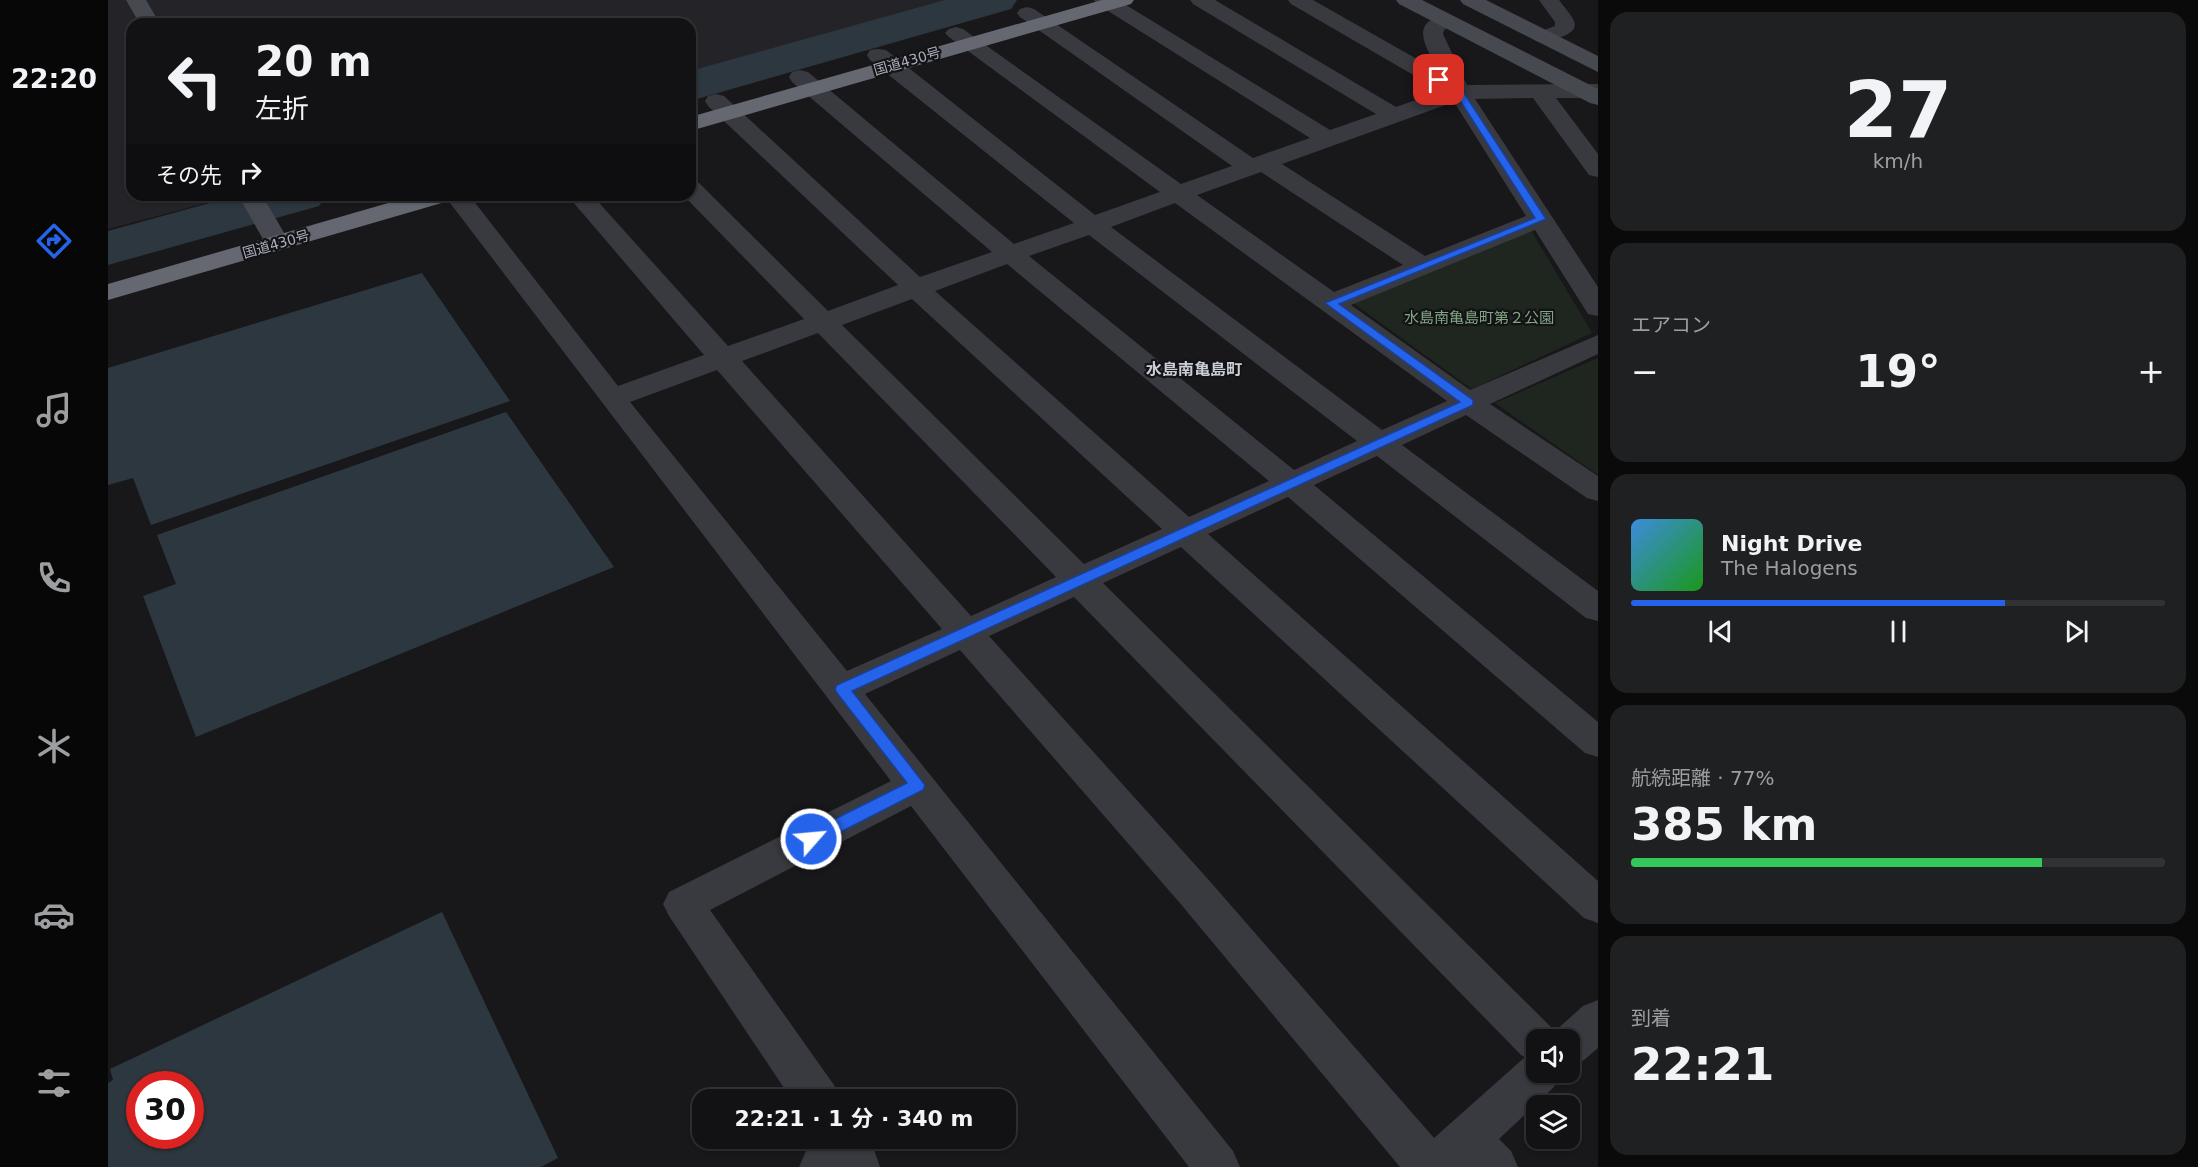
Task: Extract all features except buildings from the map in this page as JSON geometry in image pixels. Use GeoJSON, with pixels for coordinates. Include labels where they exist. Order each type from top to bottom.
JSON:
{"type":"FeatureCollection","features":[{"type":"Feature","properties":{"kind":"highway","name":"国道430号"},"geometry":{"type":"LineString","coordinates":[[1034,18],[1070,0]]}},
{"type":"Feature","properties":{"kind":"highway","name":"国道430号"},"geometry":{"type":"LineString","coordinates":[[696,121],[722,107],[807,82],[1034,18],[1113,1]]}},
{"type":"Feature","properties":{"kind":"highway","name":"国道430号"},"geometry":{"type":"LineString","coordinates":[[696,108],[722,107]]}},
{"type":"Feature","properties":{"kind":"highway","name":"国道430号"},"geometry":{"type":"LineString","coordinates":[[108,274],[264,219],[353,201]]}},
{"type":"Feature","properties":{"kind":"highway","name":"国道430号"},"geometry":{"type":"LineString","coordinates":[[108,292],[264,219],[398,201]]}},
{"type":"Feature","properties":{"kind":"street"},"geometry":{"type":"LineString","coordinates":[[136,0],[146,18]]}},
{"type":"Feature","properties":{"kind":"street"},"geometry":{"type":"LineString","coordinates":[[1200,0],[1393,116]]}},
{"type":"Feature","properties":{"kind":"street"},"geometry":{"type":"LineString","coordinates":[[1298,0],[1459,92]]}},
{"type":"Feature","properties":{"kind":"street"},"geometry":{"type":"LineString","coordinates":[[1406,0],[1593,94]]}},
{"type":"Feature","properties":{"kind":"street"},"geometry":{"type":"LineString","coordinates":[[1470,0],[1598,64]]}},
{"type":"Feature","properties":{"kind":"street"},"geometry":{"type":"LineString","coordinates":[[1543,37],[1565,29],[1565,22],[1549,0]]}},
{"type":"Feature","properties":{"kind":"street"},"geometry":{"type":"LineString","coordinates":[[1113,1],[1328,139]]}},
{"type":"Feature","properties":{"kind":"street"},"geometry":{"type":"LineString","coordinates":[[1034,18],[1257,165],[1423,266]]}},
{"type":"Feature","properties":{"kind":"street"},"geometry":{"type":"LineString","coordinates":[[1446,21],[1434,26],[1432,34],[1459,92],[1598,308]]}},
{"type":"Feature","properties":{"kind":"street"},"geometry":{"type":"LineString","coordinates":[[963,38],[1469,403],[1598,491]]}},
{"type":"Feature","properties":{"kind":"street"},"geometry":{"type":"LineString","coordinates":[[885,60],[1091,224],[1598,609]]}},
{"type":"Feature","properties":{"kind":"street"},"geometry":{"type":"LineString","coordinates":[[807,82],[1010,254],[1292,483],[1598,743]]}},
{"type":"Feature","properties":{"kind":"street"},"geometry":{"type":"LineString","coordinates":[[612,398],[1459,92],[1593,94]]}},
{"type":"Feature","properties":{"kind":"street"},"geometry":{"type":"LineString","coordinates":[[1540,92],[1598,170]]}},
{"type":"Feature","properties":{"kind":"street"},"geometry":{"type":"LineString","coordinates":[[722,107],[916,288],[1187,531],[1598,906]]}},
{"type":"Feature","properties":{"kind":"street"},"geometry":{"type":"LineString","coordinates":[[696,194],[1526,1031]]}},
{"type":"Feature","properties":{"kind":"street"},"geometry":{"type":"LineString","coordinates":[[461,201],[612,398],[1217,1167]]}},
{"type":"Feature","properties":{"kind":"street"},"geometry":{"type":"LineString","coordinates":[[584,201],[1193,890],[1428,1167]]}},
{"type":"Feature","properties":{"kind":"street"},"geometry":{"type":"LineString","coordinates":[[1331,303],[1541,219]]}},
{"type":"Feature","properties":{"kind":"street"},"geometry":{"type":"LineString","coordinates":[[842,689],[1598,343]]}},
{"type":"Feature","properties":{"kind":"street"},"geometry":{"type":"LineString","coordinates":[[810,1089],[683,904],[918,785]]}},
{"type":"Feature","properties":{"kind":"street"},"geometry":{"type":"LineString","coordinates":[[1580,1036],[1598,1020]]}},
{"type":"Feature","properties":{"kind":"street"},"geometry":{"type":"LineString","coordinates":[[1466,1158],[1530,1083]]}},
{"type":"Feature","properties":{"kind":"shaded area"},"geometry":{"type":"Polygon","coordinates":[[[108,0],[950,0],[696,70],[696,18],[126,18],[126,201],[214,201],[108,229],[108,0]]]}},
{"type":"Feature","properties":{"kind":"shaded area"},"geometry":{"type":"Polygon","coordinates":[[[422,273],[510,401],[151,525],[133,478],[108,485],[108,368],[422,273]]]}},
{"type":"Feature","properties":{"kind":"shaded area"},"geometry":{"type":"Polygon","coordinates":[[[506,412],[614,567],[196,737],[143,596],[176,584],[157,535],[506,412]]]}},
{"type":"Feature","properties":{"kind":"shaded area"},"geometry":{"type":"Polygon","coordinates":[[[442,912],[558,1158],[541,1167],[108,1167],[108,1083],[113,1080],[110,1069],[442,912]]]}},
{"type":"Feature","properties":{"kind":"green space","name":"水島南亀島町第２公園"},"geometry":{"type":"Polygon","coordinates":[[[1531,230],[1592,333],[1472,389],[1353,303],[1531,230]]]}},
{"type":"Feature","properties":{"kind":"green space"},"geometry":{"type":"Polygon","coordinates":[[[1598,358],[1598,475],[1495,403],[1598,358]]]}},
{"type":"Feature","properties":{"kind":"waterway"},"geometry":{"type":"LineString","coordinates":[[696,75],[966,0]]}},
{"type":"Feature","properties":{"kind":"waterway"},"geometry":{"type":"LineString","coordinates":[[696,84],[995,0]]}},
{"type":"Feature","properties":{"kind":"waterway"},"geometry":{"type":"LineString","coordinates":[[108,235],[239,201]]}},
{"type":"Feature","properties":{"kind":"waterway"},"geometry":{"type":"LineString","coordinates":[[108,248],[278,201]]}},
{"type":"Feature","properties":{"kind":"district","name":"水島南亀島町"},"geometry":{"type":"Point","coordinates":[1194,369]}},
{"type":"Feature","properties":{"kind":"route"},"geometry":{"type":"LineString","coordinates":[[811,839],[918,785],[842,689],[1469,403],[1331,303],[1541,219],[1459,92],[1439,80]]}}]}
